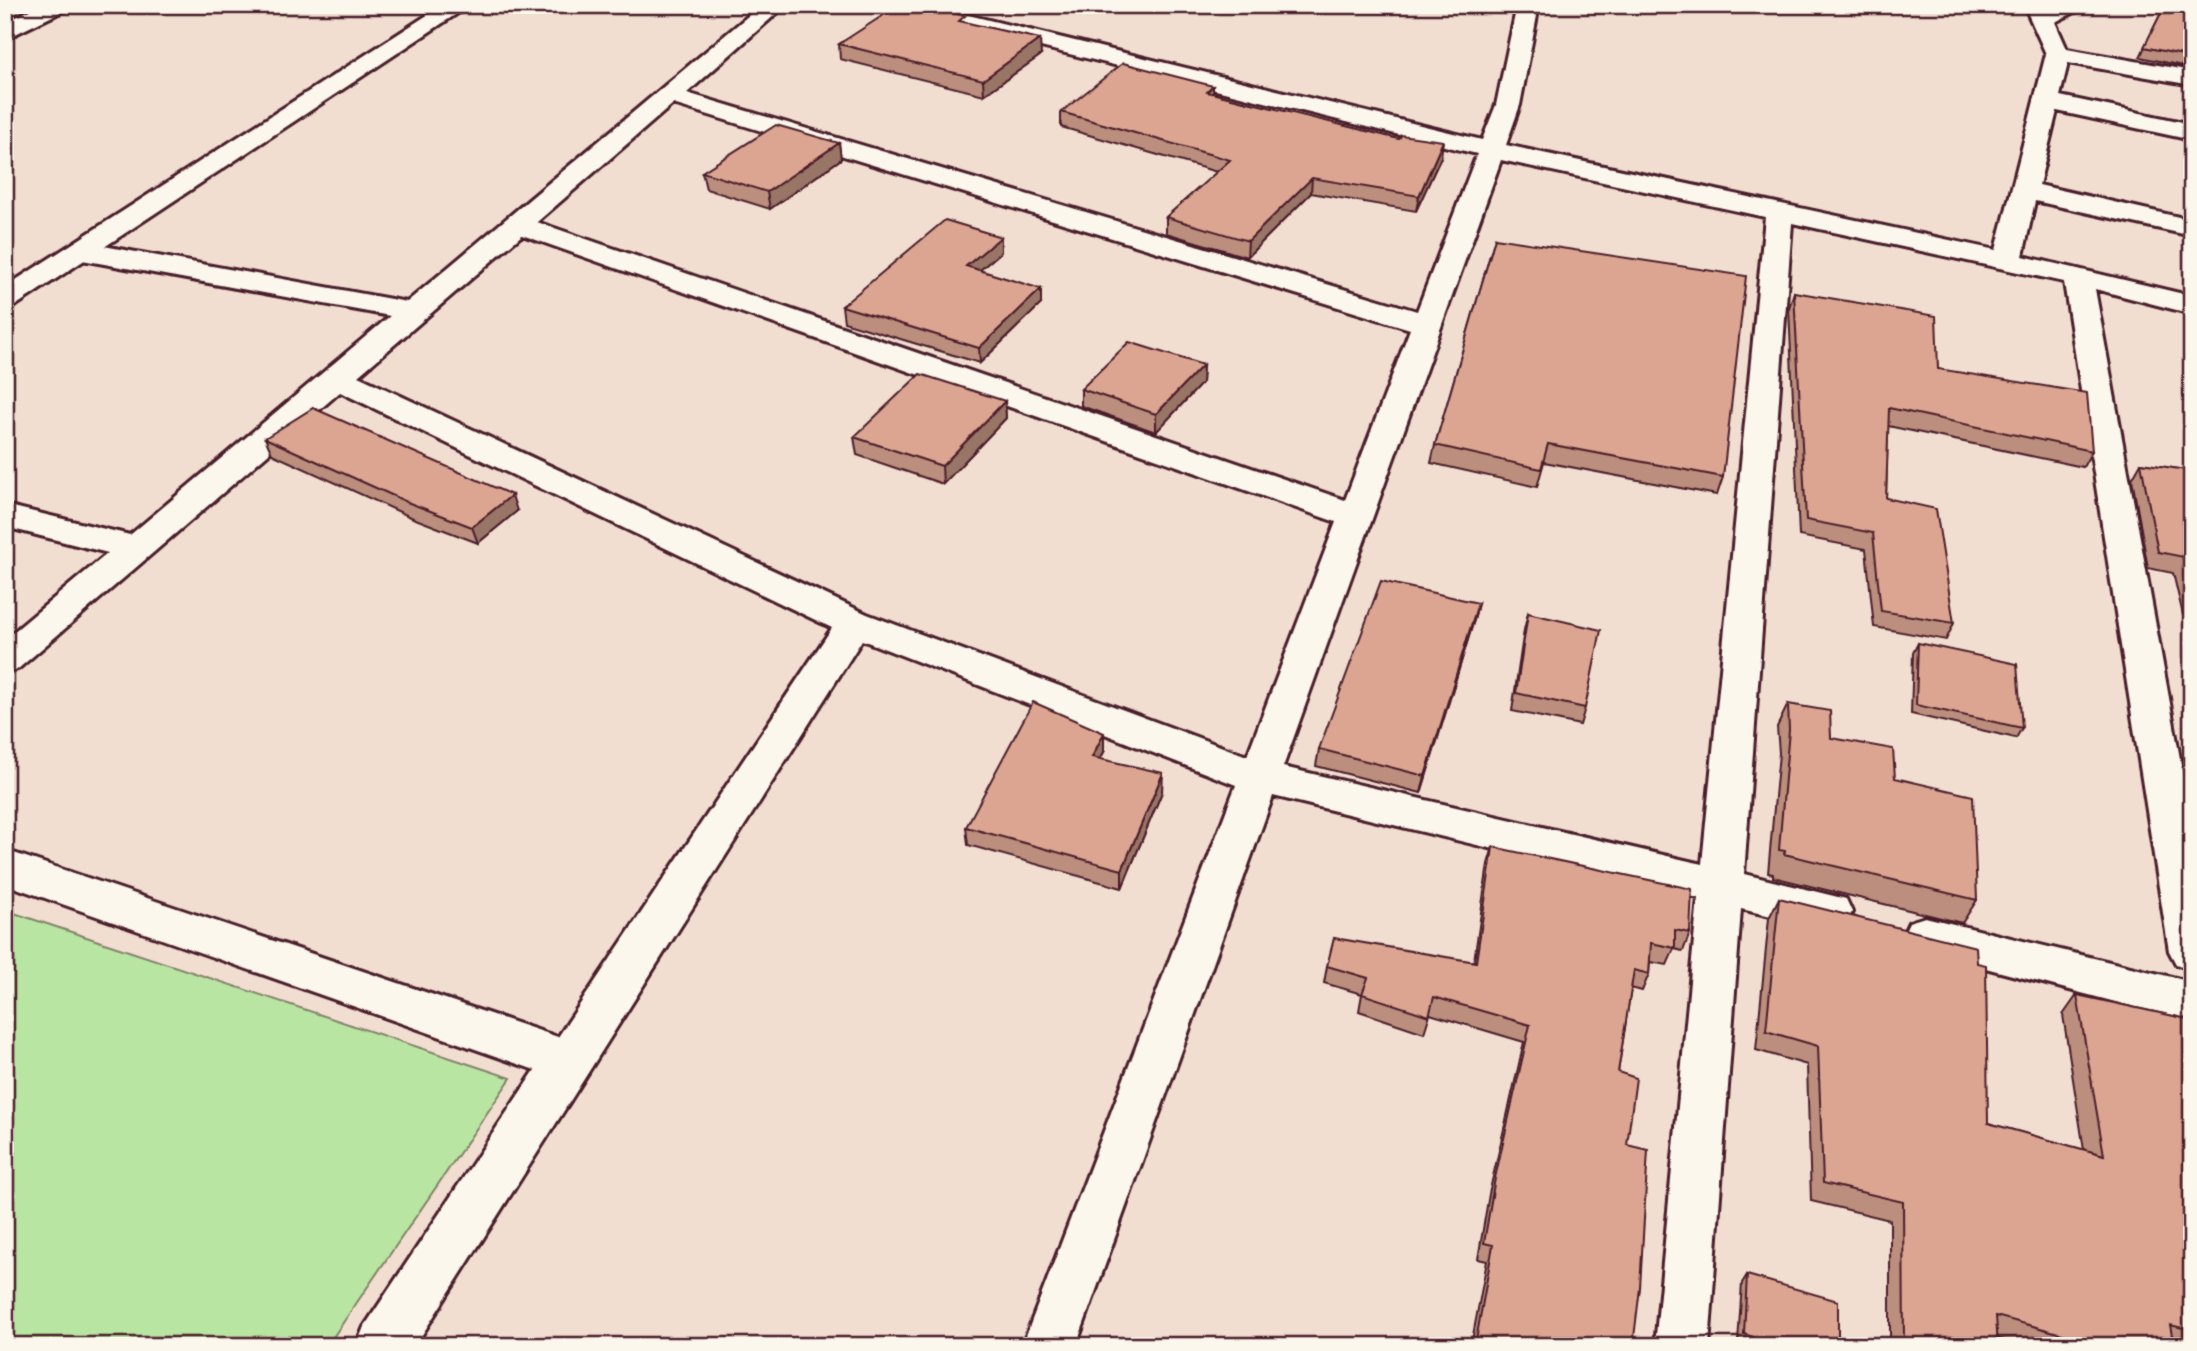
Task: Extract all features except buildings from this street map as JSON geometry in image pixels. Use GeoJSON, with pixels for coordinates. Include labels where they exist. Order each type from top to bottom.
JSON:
{"type":"FeatureCollection","features":[{"type":"Feature","properties":{"kind":"street"},"geometry":{"type":"LineString","coordinates":[[5,32],[57,5]]}},
{"type":"Feature","properties":{"kind":"street"},"geometry":{"type":"LineString","coordinates":[[5,300],[459,5]]}},
{"type":"Feature","properties":{"kind":"street"},"geometry":{"type":"LineString","coordinates":[[5,660],[775,5]]}},
{"type":"Feature","properties":{"kind":"street"},"geometry":{"type":"LineString","coordinates":[[898,5],[1491,150],[2078,276],[2192,305]]}},
{"type":"Feature","properties":{"kind":"street"},"geometry":{"type":"LineString","coordinates":[[2007,261],[2058,54],[2038,13],[2071,5]]}},
{"type":"Feature","properties":{"kind":"street"},"geometry":{"type":"LineString","coordinates":[[1049,1346],[1508,105],[1522,6]]}},
{"type":"Feature","properties":{"kind":"street"},"geometry":{"type":"LineString","coordinates":[[2058,54],[2192,78]]}},
{"type":"Feature","properties":{"kind":"street"},"geometry":{"type":"LineString","coordinates":[[669,95],[1427,324]]}},
{"type":"Feature","properties":{"kind":"street"},"geometry":{"type":"LineString","coordinates":[[2046,101],[2192,132]]}},
{"type":"Feature","properties":{"kind":"street"},"geometry":{"type":"LineString","coordinates":[[2024,190],[2192,228]]}},
{"type":"Feature","properties":{"kind":"street"},"geometry":{"type":"LineString","coordinates":[[1682,1346],[1779,212]]}},
{"type":"Feature","properties":{"kind":"street"},"geometry":{"type":"LineString","coordinates":[[517,224],[1356,516]]}},
{"type":"Feature","properties":{"kind":"street"},"geometry":{"type":"LineString","coordinates":[[82,251],[414,312]]}},
{"type":"Feature","properties":{"kind":"street"},"geometry":{"type":"LineString","coordinates":[[2078,276],[2192,951]]}},
{"type":"Feature","properties":{"kind":"street"},"geometry":{"type":"LineString","coordinates":[[337,378],[854,623],[1259,777],[1721,885],[2192,1002]]}},
{"type":"Feature","properties":{"kind":"street"},"geometry":{"type":"LineString","coordinates":[[5,516],[137,548]]}},
{"type":"Feature","properties":{"kind":"street"},"geometry":{"type":"LineString","coordinates":[[383,1346],[854,623]]}},
{"type":"Feature","properties":{"kind":"street"},"geometry":{"type":"LineString","coordinates":[[5,867],[568,1061]]}},
{"type":"Feature","properties":{"kind":"green space"},"geometry":{"type":"Polygon","coordinates":[[[5,910],[511,1078],[327,1346],[5,1346],[5,910]]]}}]}
